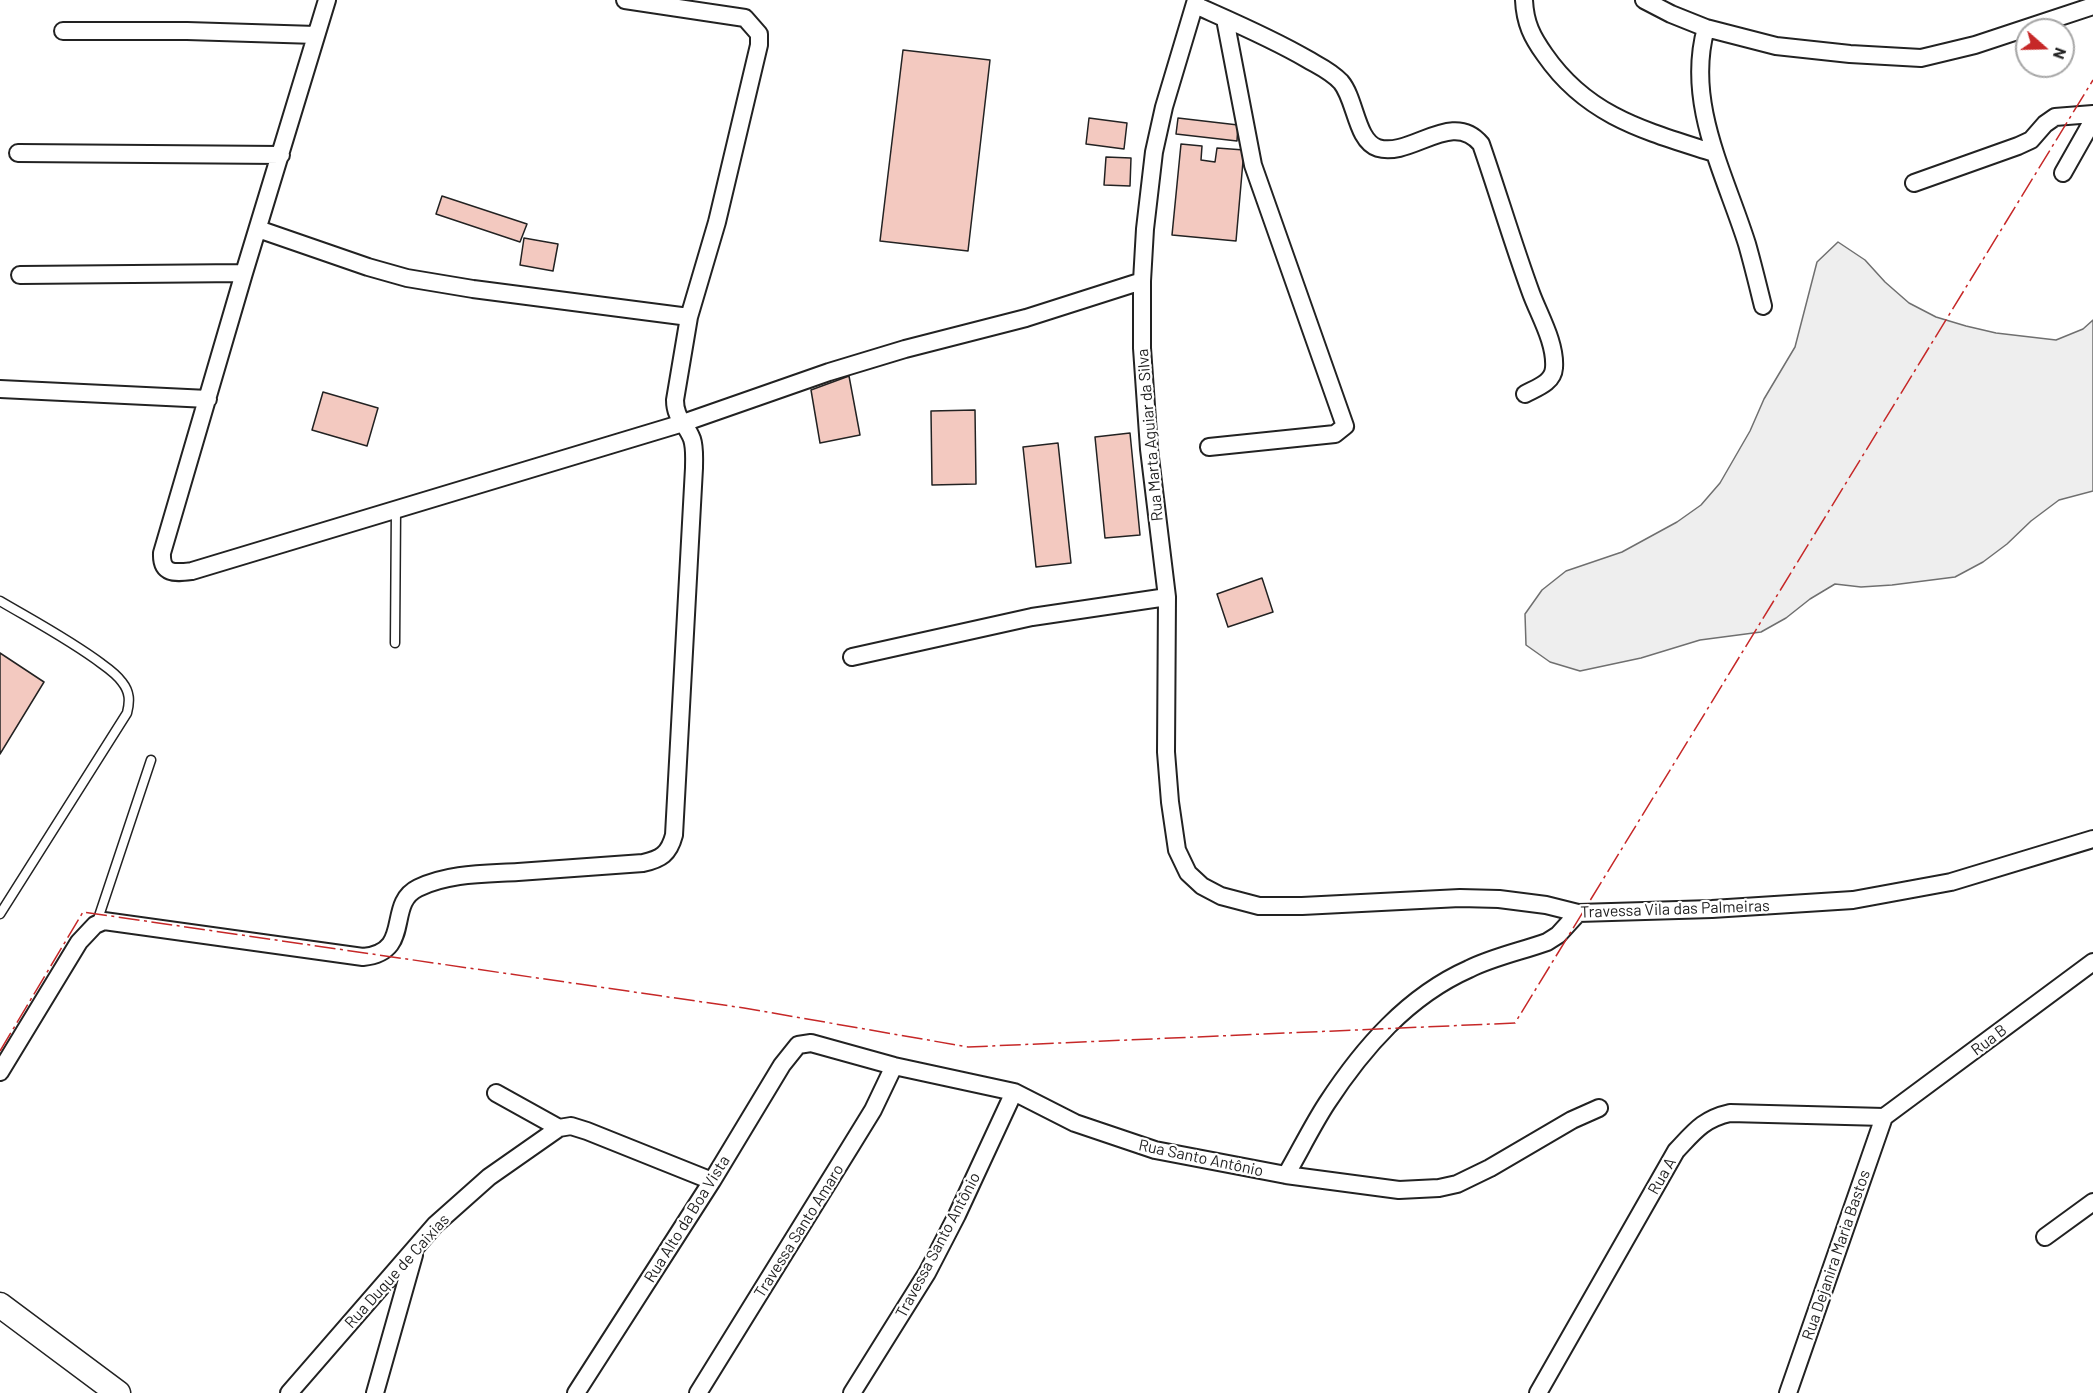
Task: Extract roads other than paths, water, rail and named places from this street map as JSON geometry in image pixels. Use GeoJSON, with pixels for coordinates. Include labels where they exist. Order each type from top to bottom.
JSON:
{"type":"FeatureCollection","features":[{"type":"Feature","properties":{"kind":"main road"},"geometry":{"type":"LineString","coordinates":[[0,1305],[118,1393]]}},
{"type":"Feature","properties":{"kind":"street"},"geometry":{"type":"LineString","coordinates":[[327,0],[162,553],[162,562],[166,569],[174,573],[192,571],[683,423],[829,372],[904,349],[1026,318],[1142,281]]}},
{"type":"Feature","properties":{"kind":"street"},"geometry":{"type":"LineString","coordinates":[[0,1072],[79,942],[95,925],[104,921],[363,957],[371,956],[389,947],[396,937],[405,900],[411,892],[425,885],[456,876],[643,863],[659,859],[667,853],[674,835],[687,563],[693,502],[692,441],[675,410],[675,400],[689,317],[717,222],[759,45],[759,34],[745,18],[625,0]]}},
{"type":"Feature","properties":{"kind":"street"},"geometry":{"type":"LineString","coordinates":[[1524,0],[1524,12],[1531,36],[1550,62],[1580,95],[1600,110],[1620,119],[1714,153]]}},
{"type":"Feature","properties":{"kind":"street"},"geometry":{"type":"LineString","coordinates":[[1644,0],[1706,28],[1776,46],[1850,54],[1921,58],[1975,45],[2093,6]]}},
{"type":"Feature","properties":{"kind":"street"},"geometry":{"type":"LineString","coordinates":[[1195,3],[1292,50],[1333,74],[1350,97],[1364,137],[1369,144],[1378,148],[1394,148],[1451,131],[1474,136],[1481,144],[1530,291],[1551,344],[1554,367],[1552,375],[1546,383],[1525,394]]}},
{"type":"Feature","properties":{"kind":"street","name":"Rua Marta Aguiar da Silva"},"geometry":{"type":"LineString","coordinates":[[1188,873],[1177,850],[1166,752],[1167,597],[1149,449],[1142,348],[1142,281],[1145,229],[1154,152],[1164,107],[1195,3]]}},
{"type":"Feature","properties":{"kind":"street"},"geometry":{"type":"LineString","coordinates":[[1209,447],[1335,434],[1345,426],[1253,165],[1225,19]]}},
{"type":"Feature","properties":{"kind":"street"},"geometry":{"type":"LineString","coordinates":[[1706,28],[1699,72],[1701,94],[1714,153],[1747,244],[1763,306]]}},
{"type":"Feature","properties":{"kind":"street"},"geometry":{"type":"LineString","coordinates":[[63,31],[187,31],[316,35]]}},
{"type":"Feature","properties":{"kind":"street"},"geometry":{"type":"LineString","coordinates":[[1914,183],[2031,140],[2045,124],[2055,117],[2093,114]]}},
{"type":"Feature","properties":{"kind":"street"},"geometry":{"type":"LineString","coordinates":[[2064,173],[2093,120]]}},
{"type":"Feature","properties":{"kind":"street"},"geometry":{"type":"LineString","coordinates":[[18,153],[281,155]]}},
{"type":"Feature","properties":{"kind":"street"},"geometry":{"type":"LineString","coordinates":[[258,228],[368,267],[407,278],[473,289],[689,317]]}},
{"type":"Feature","properties":{"kind":"street"},"geometry":{"type":"LineString","coordinates":[[20,274],[244,273]]}},
{"type":"Feature","properties":{"kind":"street"},"geometry":{"type":"LineString","coordinates":[[0,389],[208,399]]}},
{"type":"Feature","properties":{"kind":"street"},"geometry":{"type":"LineString","coordinates":[[852,657],[1032,617],[1167,597]]}},
{"type":"Feature","properties":{"kind":"street","name":"Travessa Vila das Palmeiras"},"geometry":{"type":"LineString","coordinates":[[1188,873],[1202,886],[1221,896],[1259,906],[1460,898],[1499,899],[1546,905],[1578,913],[1712,909],[1853,900],[1951,882],[2093,839]]}},
{"type":"Feature","properties":{"kind":"street"},"geometry":{"type":"LineString","coordinates":[[1286,1175],[1327,1102],[1370,1043],[1406,1008],[1442,983],[1469,968],[1547,942],[1558,935],[1578,913]]}},
{"type":"Feature","properties":{"kind":"street","name":"Rua B"},"geometry":{"type":"LineString","coordinates":[[1884,1117],[2093,962]]}},
{"type":"Feature","properties":{"kind":"street","name":"Rua Santo Antônio"},"geometry":{"type":"LineString","coordinates":[[798,1045],[811,1044],[894,1066],[1014,1092],[1075,1123],[1133,1144],[1202,1161],[1399,1190],[1439,1188],[1457,1184],[1490,1168],[1572,1120],[1599,1108]]}},
{"type":"Feature","properties":{"kind":"street","name":"Rua Alto da Boa Vista"},"geometry":{"type":"LineString","coordinates":[[576,1393],[712,1181],[782,1065],[798,1045]]}},
{"type":"Feature","properties":{"kind":"street","name":"Travessa Santo Amaro"},"geometry":{"type":"LineString","coordinates":[[698,1393],[873,1110],[894,1066]]}},
{"type":"Feature","properties":{"kind":"street","name":"Travessa Santo Antônio"},"geometry":{"type":"LineString","coordinates":[[852,1393],[927,1274],[1014,1092]]}},
{"type":"Feature","properties":{"kind":"street"},"geometry":{"type":"LineString","coordinates":[[496,1093],[568,1127],[712,1181]]}},
{"type":"Feature","properties":{"kind":"street","name":"Rua A"},"geometry":{"type":"LineString","coordinates":[[1538,1393],[1676,1151],[1698,1126],[1714,1116],[1730,1113],[1884,1117]]}},
{"type":"Feature","properties":{"kind":"street","name":"Rua Dejanira Maria Bastos"},"geometry":{"type":"LineString","coordinates":[[1788,1393],[1884,1117]]}},
{"type":"Feature","properties":{"kind":"street","name":"Rua Duque de Caixias"},"geometry":{"type":"LineString","coordinates":[[289,1393],[435,1225],[489,1177],[568,1127]]}},
{"type":"Feature","properties":{"kind":"street"},"geometry":{"type":"LineString","coordinates":[[2045,1237],[2093,1202]]}},
{"type":"Feature","properties":{"kind":"street"},"geometry":{"type":"LineString","coordinates":[[375,1393],[416,1248]]}},
{"type":"Feature","properties":{"kind":"lane"},"geometry":{"type":"LineString","coordinates":[[395,643],[396,509]]}},
{"type":"Feature","properties":{"kind":"lane"},"geometry":{"type":"LineString","coordinates":[[0,600],[89,654],[110,670],[122,681],[130,702],[127,712],[0,914]]}},
{"type":"Feature","properties":{"kind":"lane"},"geometry":{"type":"LineString","coordinates":[[95,925],[151,760]]}}]}
